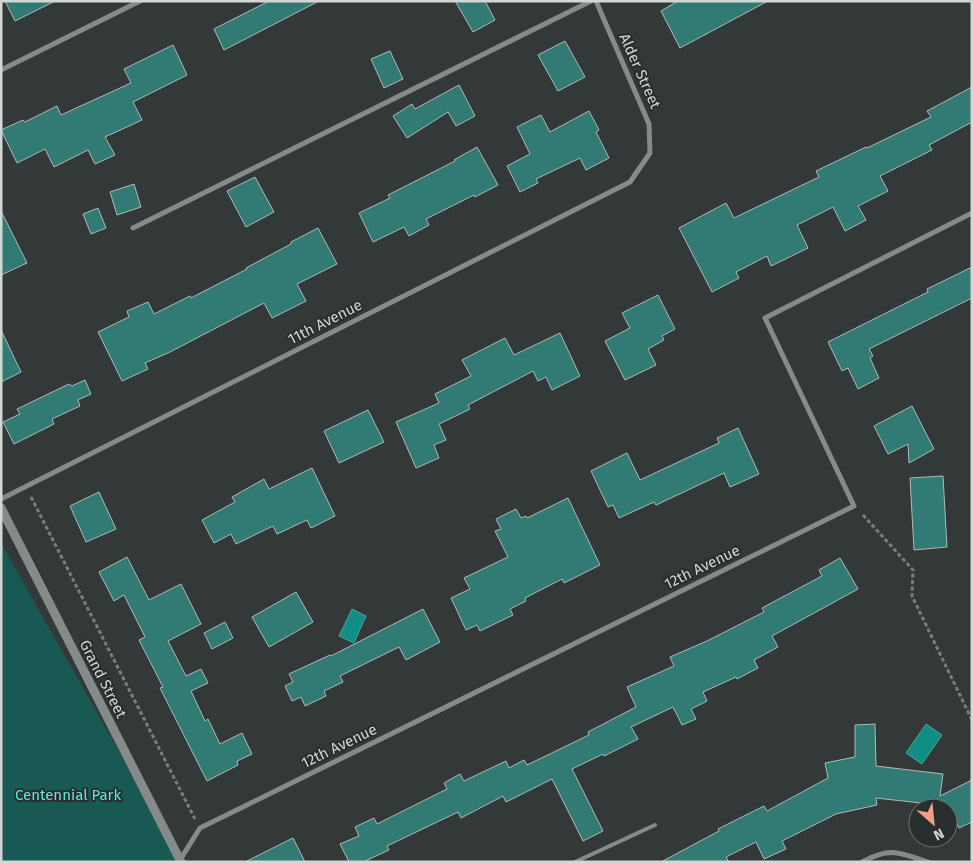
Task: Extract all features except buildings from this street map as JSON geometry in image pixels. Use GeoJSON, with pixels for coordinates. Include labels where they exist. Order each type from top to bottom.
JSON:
{"type":"FeatureCollection","features":[{"type":"Feature","properties":{"kind":"street"},"geometry":{"type":"LineString","coordinates":[[1,70],[140,1]]}},
{"type":"Feature","properties":{"kind":"street"},"geometry":{"type":"LineString","coordinates":[[132,228],[591,1]]}},
{"type":"Feature","properties":{"kind":"street","name":"Alder Street"},"geometry":{"type":"LineString","coordinates":[[596,1],[649,124],[650,153]]}},
{"type":"Feature","properties":{"kind":"street","name":"11th Avenue"},"geometry":{"type":"LineString","coordinates":[[1,499],[630,182],[650,153]]}},
{"type":"Feature","properties":{"kind":"street"},"geometry":{"type":"LineString","coordinates":[[854,506],[765,318],[972,213]]}},
{"type":"Feature","properties":{"kind":"street","name":"12th Avenue"},"geometry":{"type":"LineString","coordinates":[[200,828],[854,506]]}},
{"type":"Feature","properties":{"kind":"street","name":"Grand Street"},"geometry":{"type":"LineString","coordinates":[[1,508],[180,861]]}},
{"type":"Feature","properties":{"kind":"street"},"geometry":{"type":"LineString","coordinates":[[180,861],[200,828]]}},
{"type":"Feature","properties":{"kind":"street"},"geometry":{"type":"LineString","coordinates":[[862,862],[877,854],[890,852],[928,862]]}},
{"type":"Feature","properties":{"kind":"lane"},"geometry":{"type":"LineString","coordinates":[[575,862],[655,825]]}},
{"type":"Feature","properties":{"kind":"path"},"geometry":{"type":"LineString","coordinates":[[29,494],[200,828]]}},
{"type":"Feature","properties":{"kind":"path"},"geometry":{"type":"LineString","coordinates":[[854,506],[913,570],[912,596],[972,720]]}},
{"type":"Feature","properties":{"kind":"green space","name":"Centennial Park"},"geometry":{"type":"Polygon","coordinates":[[[1,543],[169,840],[181,862],[1,862],[1,543]]]}},
{"type":"Feature","properties":{"kind":"shaded area"},"geometry":{"type":"Polygon","coordinates":[[[352,609],[366,616],[354,643],[339,636],[352,609]]]}},
{"type":"Feature","properties":{"kind":"shaded area"},"geometry":{"type":"Polygon","coordinates":[[[926,724],[942,735],[922,764],[906,753],[926,724]]]}}]}
